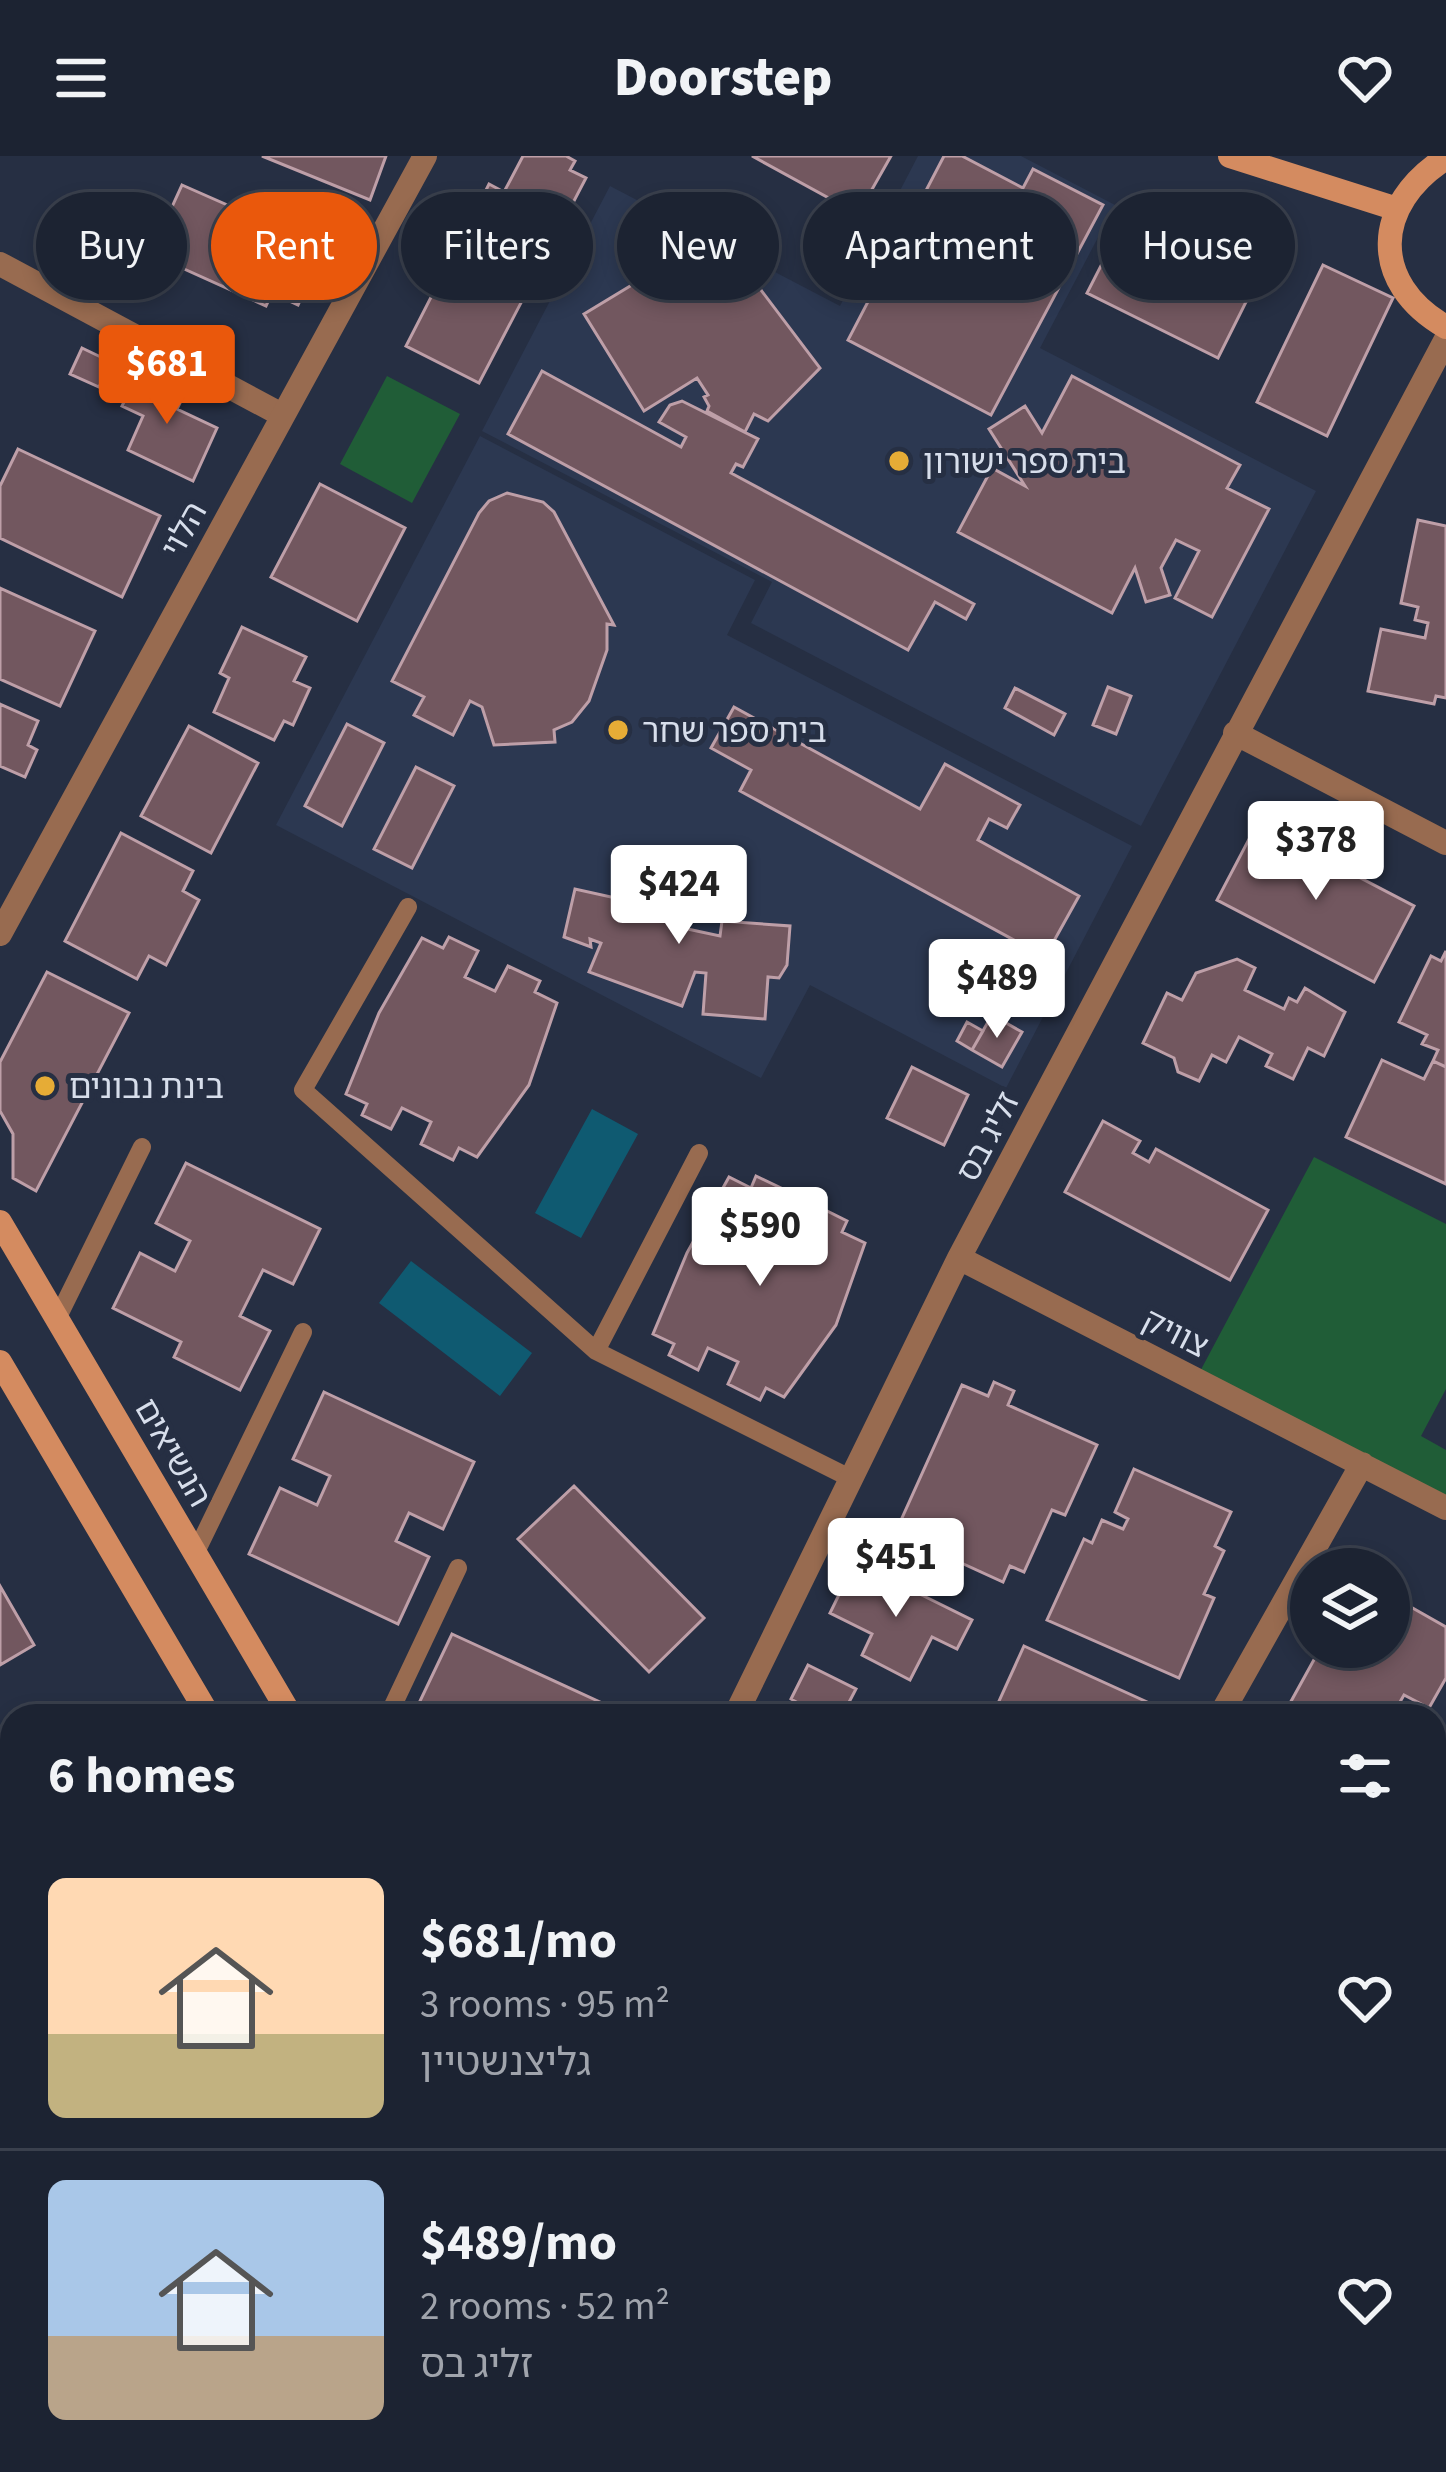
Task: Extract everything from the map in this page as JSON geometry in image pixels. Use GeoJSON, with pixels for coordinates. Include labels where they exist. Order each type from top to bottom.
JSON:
{"type":"FeatureCollection","features":[{"type":"Feature","properties":{"kind":"main road"},"geometry":{"type":"LineString","coordinates":[[1230,156],[1396,209]]}},
{"type":"Feature","properties":{"kind":"main road"},"geometry":{"type":"LineString","coordinates":[[1446,158],[1419,175],[1396,209],[1390,230],[1391,262],[1402,291],[1423,314],[1446,327]]}},
{"type":"Feature","properties":{"kind":"main road","name":"הנשיאים"},"geometry":{"type":"LineString","coordinates":[[0,1222],[284,1704]]}},
{"type":"Feature","properties":{"kind":"main road"},"geometry":{"type":"LineString","coordinates":[[0,1362],[201,1704]]}},
{"type":"Feature","properties":{"kind":"street","name":"הלוי"},"geometry":{"type":"LineString","coordinates":[[0,934],[425,156]]}},
{"type":"Feature","properties":{"kind":"street"},"geometry":{"type":"LineString","coordinates":[[0,264],[282,416]]}},
{"type":"Feature","properties":{"kind":"street","name":"זליג בס"},"geometry":{"type":"LineString","coordinates":[[741,1704],[959,1258],[1446,340]]}},
{"type":"Feature","properties":{"kind":"street"},"geometry":{"type":"LineString","coordinates":[[1235,733],[1446,843]]}},
{"type":"Feature","properties":{"kind":"street","name":"צוויק"},"geometry":{"type":"LineString","coordinates":[[959,1258],[1446,1508]]}},
{"type":"Feature","properties":{"kind":"street"},"geometry":{"type":"LineString","coordinates":[[1227,1704],[1362,1464]]}},
{"type":"Feature","properties":{"kind":"lane"},"geometry":{"type":"LineString","coordinates":[[408,907],[303,1090],[596,1351],[852,1479]]}},
{"type":"Feature","properties":{"kind":"lane"},"geometry":{"type":"LineString","coordinates":[[57,1319],[142,1147]]}},
{"type":"Feature","properties":{"kind":"lane"},"geometry":{"type":"LineString","coordinates":[[596,1351],[699,1153]]}},
{"type":"Feature","properties":{"kind":"lane"},"geometry":{"type":"LineString","coordinates":[[195,1554],[303,1332]]}},
{"type":"Feature","properties":{"kind":"lane"},"geometry":{"type":"LineString","coordinates":[[394,1704],[458,1568]]}},
{"type":"Feature","properties":{"kind":"shaded area","name":"בית ספר ישורון"},"geometry":{"type":"Polygon","coordinates":[[[918,156],[1021,156],[1100,197],[1100,234],[1076,279],[1076,192],[899,192],[918,156]]]}},
{"type":"Feature","properties":{"kind":"shaded area","name":"בית ספר ישורון"},"geometry":{"type":"Polygon","coordinates":[[[610,186],[622,192],[617,192],[617,300],[779,300],[779,274],[803,287],[803,300],[828,300],[840,306],[843,300],[1065,300],[1040,348],[1316,491],[1141,826],[751,623],[772,582],[482,431],[550,300],[593,300],[593,219],[610,186]]]}},
{"type":"Feature","properties":{"kind":"shaded area","name":"בית ספר שחר"},"geometry":{"type":"Polygon","coordinates":[[[480,436],[755,580],[727,635],[1132,846],[1006,1088],[810,985],[761,1078],[276,825],[480,436]]]}},
{"type":"Feature","properties":{"kind":"shaded area"},"geometry":{"type":"Polygon","coordinates":[[[592,1109],[638,1134],[581,1238],[535,1213],[592,1109]]]}},
{"type":"Feature","properties":{"kind":"shaded area"},"geometry":{"type":"Polygon","coordinates":[[[411,1261],[532,1353],[500,1396],[379,1303],[411,1261]]]}},
{"type":"Feature","properties":{"kind":"green space"},"geometry":{"type":"Polygon","coordinates":[[[387,376],[460,414],[412,503],[340,464],[387,376]]]}},
{"type":"Feature","properties":{"kind":"green space"},"geometry":{"type":"Polygon","coordinates":[[[1314,1157],[1446,1224],[1446,1389],[1421,1436],[1446,1450],[1446,1508],[1196,1379],[1314,1157]]]}},
{"type":"Feature","properties":{"kind":"building"},"geometry":{"type":"Polygon","coordinates":[[[262,156],[386,156],[373,192],[350,192],[262,156]]]}},
{"type":"Feature","properties":{"kind":"building"},"geometry":{"type":"Polygon","coordinates":[[[523,156],[566,156],[575,161],[570,170],[586,178],[579,192],[504,192],[523,156]]]}},
{"type":"Feature","properties":{"kind":"building"},"geometry":{"type":"Polygon","coordinates":[[[752,156],[891,156],[871,192],[818,192],[752,156]]]}},
{"type":"Feature","properties":{"kind":"building"},"geometry":{"type":"Polygon","coordinates":[[[944,156],[962,156],[1023,188],[1033,169],[1100,203],[1100,211],[1076,256],[1076,192],[925,192],[944,156]]]}},
{"type":"Feature","properties":{"kind":"building"},"geometry":{"type":"Polygon","coordinates":[[[182,185],[211,198],[211,281],[187,270],[187,192],[179,192],[182,185]]]}},
{"type":"Feature","properties":{"kind":"building"},"geometry":{"type":"Polygon","coordinates":[[[1323,265],[1393,298],[1327,436],[1257,402],[1323,265]]]}},
{"type":"Feature","properties":{"kind":"building"},"geometry":{"type":"Polygon","coordinates":[[[1100,268],[1100,299],[1087,293],[1100,268]]]}},
{"type":"Feature","properties":{"kind":"building"},"geometry":{"type":"Polygon","coordinates":[[[617,294],[617,300],[769,300],[820,368],[768,421],[754,414],[745,432],[707,411],[704,397],[708,395],[697,378],[644,411],[584,314],[617,294]]]}},
{"type":"Feature","properties":{"kind":"building"},"geometry":{"type":"Polygon","coordinates":[[[430,300],[522,300],[479,383],[406,346],[430,300]]]}},
{"type":"Feature","properties":{"kind":"building"},"geometry":{"type":"Polygon","coordinates":[[[869,300],[1052,300],[991,415],[848,340],[869,300]]]}},
{"type":"Feature","properties":{"kind":"building"},"geometry":{"type":"Polygon","coordinates":[[[1101,300],[1247,300],[1218,358],[1101,300]]]}},
{"type":"Feature","properties":{"kind":"building"},"geometry":{"type":"Polygon","coordinates":[[[82,348],[111,362],[99,387],[70,374],[82,348]]]}},
{"type":"Feature","properties":{"kind":"building"},"geometry":{"type":"Polygon","coordinates":[[[140,369],[186,391],[177,409],[217,428],[193,481],[128,450],[143,416],[122,406],[140,369]]]}},
{"type":"Feature","properties":{"kind":"building"},"geometry":{"type":"Polygon","coordinates":[[[542,371],[681,447],[686,437],[659,422],[670,405],[682,401],[758,439],[743,467],[736,464],[731,473],[974,604],[966,619],[935,602],[908,650],[508,434],[542,371]]]}},
{"type":"Feature","properties":{"kind":"building"},"geometry":{"type":"Polygon","coordinates":[[[1072,376],[1240,465],[1227,488],[1269,509],[1212,617],[1175,598],[1199,551],[1176,540],[1161,568],[1170,595],[1146,602],[1135,568],[1112,613],[958,532],[992,468],[1025,486],[989,429],[1025,406],[1042,433],[1072,376]]]}},
{"type":"Feature","properties":{"kind":"building"},"geometry":{"type":"Polygon","coordinates":[[[18,449],[160,516],[122,597],[0,538],[0,486],[18,449]]]}},
{"type":"Feature","properties":{"kind":"building"},"geometry":{"type":"Polygon","coordinates":[[[320,484],[405,528],[357,621],[271,577],[320,484]]]}},
{"type":"Feature","properties":{"kind":"building"},"geometry":{"type":"Polygon","coordinates":[[[507,493],[543,502],[554,512],[614,625],[607,624],[607,650],[589,701],[572,722],[554,730],[555,742],[494,745],[482,707],[470,701],[453,735],[414,715],[424,697],[392,681],[479,513],[489,501],[507,493]]]}},
{"type":"Feature","properties":{"kind":"building"},"geometry":{"type":"Polygon","coordinates":[[[1418,520],[1446,526],[1446,698],[1436,696],[1434,704],[1368,691],[1381,629],[1425,638],[1428,623],[1415,620],[1418,607],[1401,603],[1418,520]]]}},
{"type":"Feature","properties":{"kind":"building"},"geometry":{"type":"Polygon","coordinates":[[[0,588],[95,631],[60,706],[0,679],[0,588]]]}},
{"type":"Feature","properties":{"kind":"building"},"geometry":{"type":"Polygon","coordinates":[[[242,627],[306,657],[294,681],[310,688],[293,725],[284,721],[274,740],[214,712],[229,678],[220,673],[242,627]]]}},
{"type":"Feature","properties":{"kind":"building"},"geometry":{"type":"Polygon","coordinates":[[[1108,687],[1131,696],[1116,734],[1093,725],[1108,687]]]}},
{"type":"Feature","properties":{"kind":"building"},"geometry":{"type":"Polygon","coordinates":[[[1015,688],[1065,714],[1054,735],[1005,708],[1015,688]]]}},
{"type":"Feature","properties":{"kind":"building"},"geometry":{"type":"Polygon","coordinates":[[[0,704],[38,721],[28,745],[37,750],[25,777],[0,766],[0,704]]]}},
{"type":"Feature","properties":{"kind":"building"},"geometry":{"type":"Polygon","coordinates":[[[734,707],[920,809],[945,764],[1020,805],[1007,828],[989,819],[978,840],[1079,896],[1045,957],[740,791],[751,770],[711,748],[734,707]]]}},
{"type":"Feature","properties":{"kind":"building"},"geometry":{"type":"Polygon","coordinates":[[[347,724],[384,743],[342,826],[305,806],[347,724]]]}},
{"type":"Feature","properties":{"kind":"building"},"geometry":{"type":"Polygon","coordinates":[[[189,726],[258,763],[211,853],[141,816],[189,726]]]}},
{"type":"Feature","properties":{"kind":"building"},"geometry":{"type":"Polygon","coordinates":[[[416,767],[454,786],[412,868],[374,849],[416,767]]]}},
{"type":"Feature","properties":{"kind":"building"},"geometry":{"type":"Polygon","coordinates":[[[1257,824],[1414,906],[1374,982],[1217,900],[1257,824]]]}},
{"type":"Feature","properties":{"kind":"building"},"geometry":{"type":"Polygon","coordinates":[[[121,833],[193,871],[183,891],[199,900],[166,965],[149,956],[137,979],[65,941],[121,833]]]}},
{"type":"Feature","properties":{"kind":"building"},"geometry":{"type":"Polygon","coordinates":[[[663,864],[696,871],[683,928],[720,936],[722,921],[790,926],[787,965],[779,978],[768,977],[765,1019],[703,1014],[706,973],[695,972],[682,1006],[589,972],[601,943],[590,939],[591,947],[564,937],[575,889],[629,901],[634,880],[658,886],[663,864]]]}},
{"type":"Feature","properties":{"kind":"building"},"geometry":{"type":"Polygon","coordinates":[[[449,937],[478,951],[465,977],[495,991],[508,966],[540,981],[535,992],[557,1003],[529,1085],[477,1157],[459,1148],[453,1160],[421,1144],[431,1122],[402,1108],[391,1129],[362,1115],[367,1104],[346,1094],[379,1013],[422,938],[443,948],[449,937]]]}},
{"type":"Feature","properties":{"kind":"building"},"geometry":{"type":"Polygon","coordinates":[[[1446,951],[1446,1067],[1433,1061],[1438,1050],[1422,1044],[1427,1035],[1399,1022],[1431,956],[1441,961],[1446,951]]]}},
{"type":"Feature","properties":{"kind":"building"},"geometry":{"type":"Polygon","coordinates":[[[1237,959],[1255,968],[1245,990],[1284,1009],[1289,998],[1297,1002],[1305,988],[1345,1012],[1324,1056],[1308,1048],[1293,1079],[1266,1066],[1272,1054],[1239,1037],[1226,1062],[1212,1055],[1199,1081],[1178,1072],[1174,1058],[1143,1043],[1167,993],[1182,1000],[1196,973],[1237,959]]]}},
{"type":"Feature","properties":{"kind":"building","name":"בינת נבונים"},"geometry":{"type":"Polygon","coordinates":[[[47,972],[129,1013],[36,1191],[13,1178],[13,1134],[0,1111],[0,1062],[47,972]]]}},
{"type":"Feature","properties":{"kind":"building"},"geometry":{"type":"Polygon","coordinates":[[[992,1015],[1022,1032],[1002,1067],[972,1050],[992,1015]]]}},
{"type":"Feature","properties":{"kind":"building"},"geometry":{"type":"Polygon","coordinates":[[[967,1022],[983,1031],[972,1050],[957,1041],[967,1022]]]}},
{"type":"Feature","properties":{"kind":"building"},"geometry":{"type":"Polygon","coordinates":[[[1382,1060],[1424,1079],[1433,1061],[1446,1067],[1446,1184],[1346,1137],[1382,1060]]]}},
{"type":"Feature","properties":{"kind":"building"},"geometry":{"type":"Polygon","coordinates":[[[912,1067],[968,1095],[944,1145],[887,1118],[912,1067]]]}},
{"type":"Feature","properties":{"kind":"building"},"geometry":{"type":"Polygon","coordinates":[[[1103,1121],[1140,1141],[1133,1153],[1149,1162],[1156,1149],[1268,1210],[1230,1280],[1065,1192],[1103,1121]]]}},
{"type":"Feature","properties":{"kind":"building"},"geometry":{"type":"Polygon","coordinates":[[[186,1163],[320,1229],[293,1284],[263,1270],[240,1316],[270,1331],[240,1390],[174,1357],[181,1342],[113,1308],[140,1253],[175,1271],[190,1241],[156,1223],[186,1163]]]}},
{"type":"Feature","properties":{"kind":"building"},"geometry":{"type":"Polygon","coordinates":[[[756,1176],[785,1190],[772,1217],[802,1231],[815,1205],[847,1221],[842,1232],[865,1243],[836,1325],[784,1397],[766,1388],[760,1400],[728,1384],[738,1362],[708,1348],[698,1370],[669,1355],[674,1344],[653,1334],[687,1253],[729,1177],[751,1188],[756,1176]]]}},
{"type":"Feature","properties":{"kind":"building"},"geometry":{"type":"Polygon","coordinates":[[[994,1382],[1014,1391],[1008,1405],[1097,1445],[1065,1515],[1052,1510],[1024,1572],[1010,1566],[1003,1582],[909,1539],[916,1524],[902,1518],[962,1385],[988,1396],[994,1382]]]}},
{"type":"Feature","properties":{"kind":"building"},"geometry":{"type":"Polygon","coordinates":[[[324,1392],[474,1462],[443,1529],[409,1513],[396,1541],[429,1557],[398,1624],[249,1554],[280,1488],[317,1505],[330,1476],[293,1459],[324,1392]]]}},
{"type":"Feature","properties":{"kind":"building"},"geometry":{"type":"Polygon","coordinates":[[[1134,1469],[1231,1512],[1215,1546],[1224,1551],[1204,1594],[1214,1598],[1179,1678],[1047,1620],[1084,1539],[1092,1543],[1102,1520],[1123,1529],[1128,1519],[1115,1512],[1134,1469]]]}},
{"type":"Feature","properties":{"kind":"building"},"geometry":{"type":"Polygon","coordinates":[[[574,1486],[704,1618],[649,1672],[518,1539],[574,1486]]]}},
{"type":"Feature","properties":{"kind":"building"},"geometry":{"type":"Polygon","coordinates":[[[855,1562],[972,1620],[957,1649],[932,1637],[910,1680],[862,1655],[872,1634],[830,1613],[855,1562]]]}},
{"type":"Feature","properties":{"kind":"building"},"geometry":{"type":"Polygon","coordinates":[[[0,1586],[34,1645],[0,1665],[0,1586]]]}},
{"type":"Feature","properties":{"kind":"building"},"geometry":{"type":"Polygon","coordinates":[[[1410,1607],[1446,1627],[1446,1678],[1431,1704],[1404,1695],[1399,1704],[1290,1704],[1309,1668],[1410,1668],[1410,1607]]]}},
{"type":"Feature","properties":{"kind":"building"},"geometry":{"type":"Polygon","coordinates":[[[452,1634],[602,1703],[427,1704],[420,1701],[452,1634]]]}},
{"type":"Feature","properties":{"kind":"building"},"geometry":{"type":"Polygon","coordinates":[[[1024,1646],[1151,1704],[998,1704],[1024,1646]]]}},
{"type":"Feature","properties":{"kind":"building"},"geometry":{"type":"Polygon","coordinates":[[[808,1665],[856,1689],[848,1704],[800,1704],[791,1699],[808,1665]]]}},
{"type":"Feature","properties":{"kind":"place","name":"בית ספר ישורון"},"geometry":{"type":"Point","coordinates":[899,461]}},
{"type":"Feature","properties":{"kind":"place","name":"בית ספר שחר"},"geometry":{"type":"Point","coordinates":[618,730]}},
{"type":"Feature","properties":{"kind":"place","name":"בינת נבונים"},"geometry":{"type":"Point","coordinates":[45,1086]}}]}
